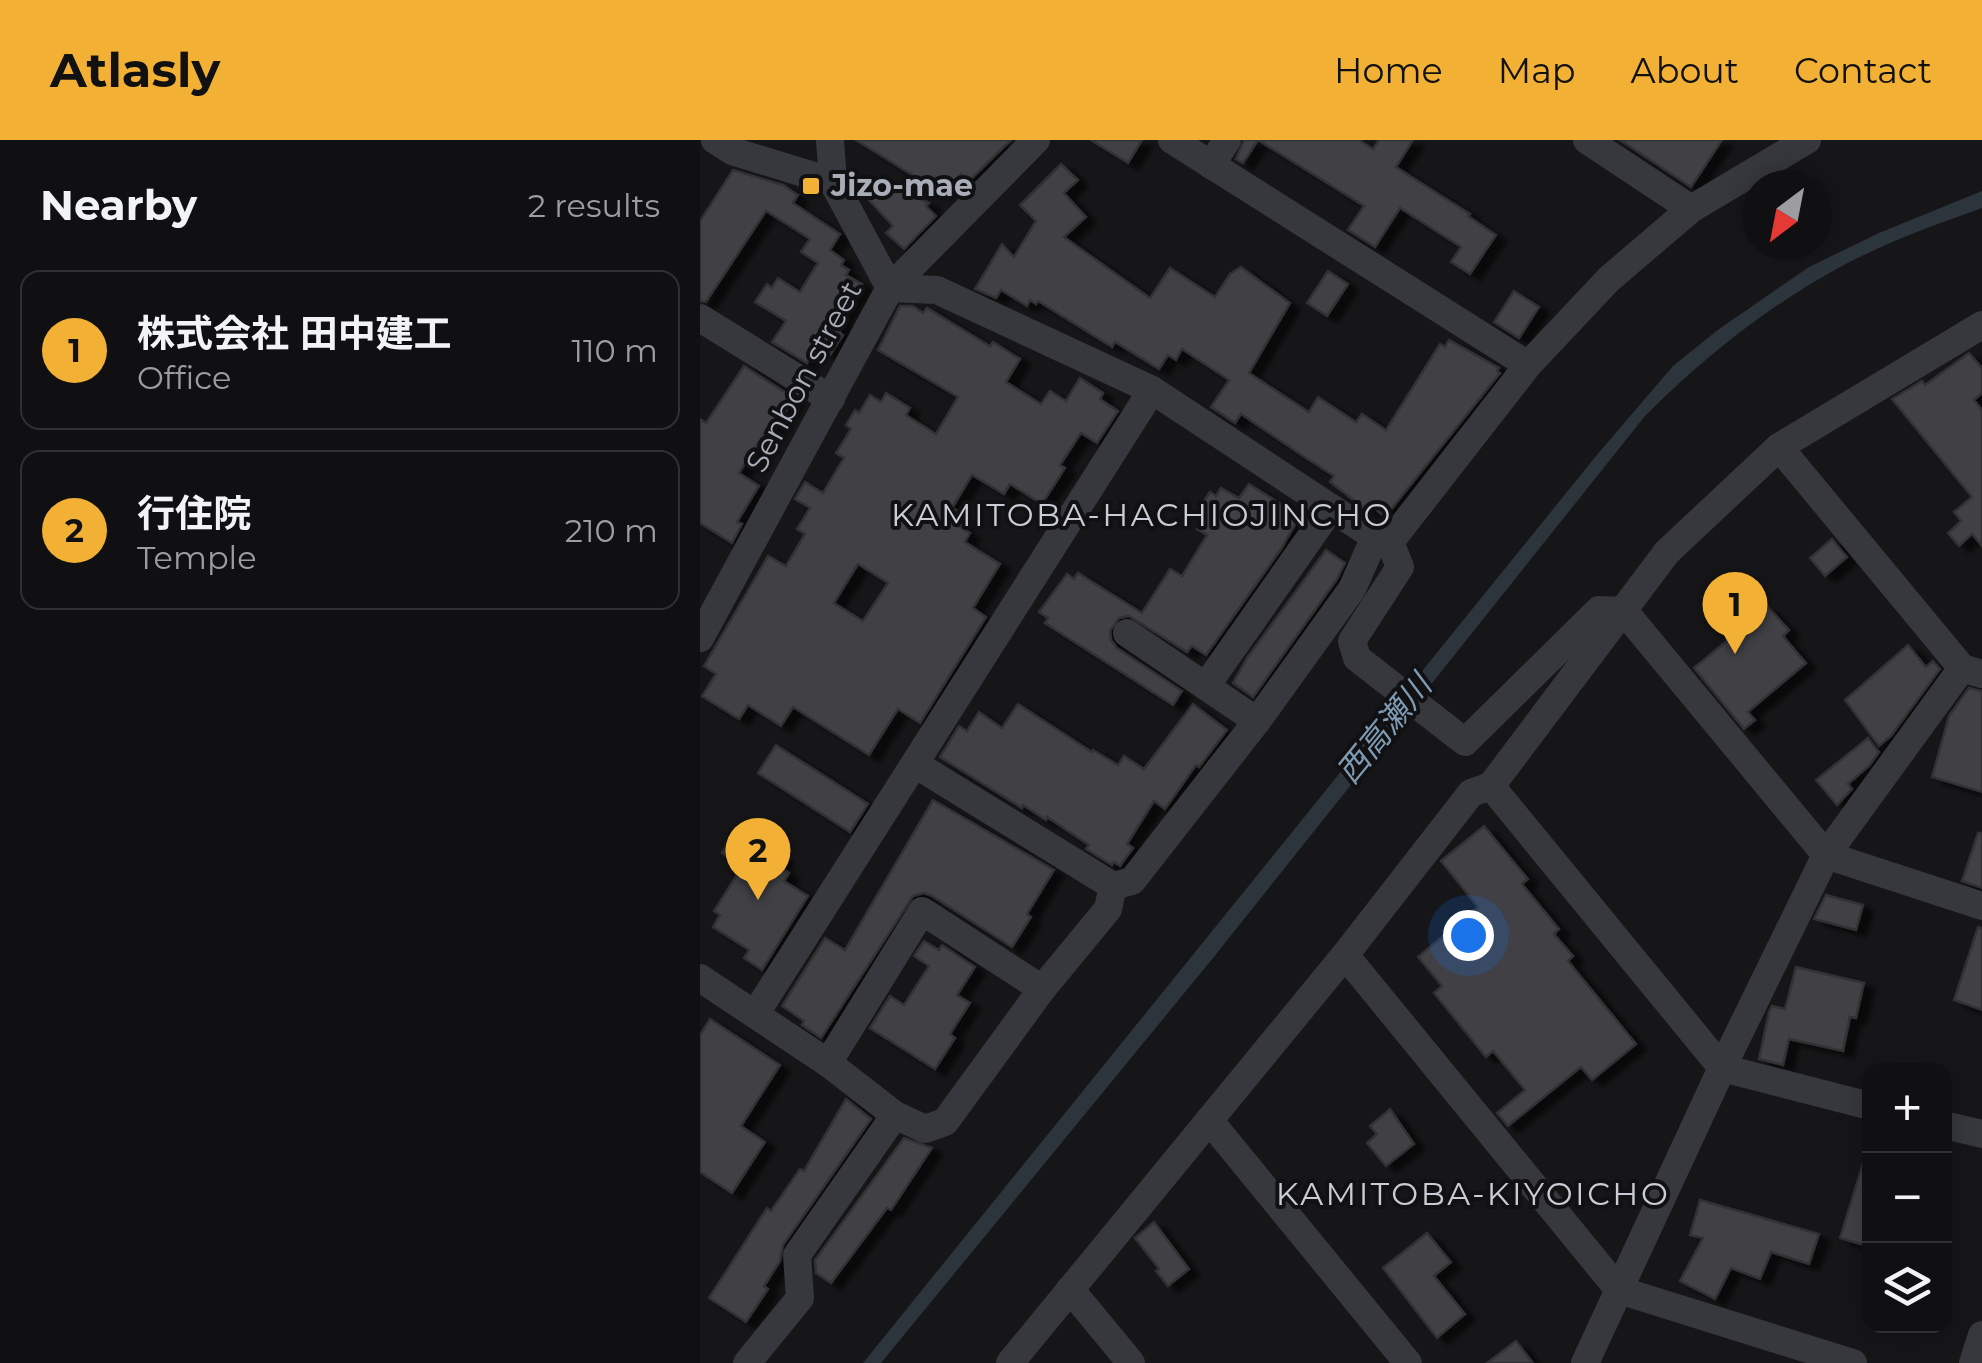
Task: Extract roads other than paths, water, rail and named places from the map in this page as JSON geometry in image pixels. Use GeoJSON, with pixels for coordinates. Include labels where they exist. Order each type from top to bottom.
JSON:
{"type":"FeatureCollection","features":[{"type":"Feature","properties":{"kind":"street"},"geometry":{"type":"LineString","coordinates":[[716,140],[732,151],[834,182]]}},
{"type":"Feature","properties":{"kind":"street","name":"Senbon street"},"geometry":{"type":"LineString","coordinates":[[700,638],[890,288],[834,182],[830,140]]}},
{"type":"Feature","properties":{"kind":"street"},"geometry":{"type":"LineString","coordinates":[[890,288],[1036,140]]}},
{"type":"Feature","properties":{"kind":"street"},"geometry":{"type":"LineString","coordinates":[[1172,140],[1528,365]]}},
{"type":"Feature","properties":{"kind":"street"},"geometry":{"type":"LineString","coordinates":[[1211,165],[1227,140]]}},
{"type":"Feature","properties":{"kind":"street"},"geometry":{"type":"LineString","coordinates":[[1587,140],[1692,210]]}},
{"type":"Feature","properties":{"kind":"street"},"geometry":{"type":"LineString","coordinates":[[915,764],[1114,886],[1132,881],[1257,720],[1352,589],[1382,540],[1528,365],[1608,279],[1692,210],[1807,140]]}},
{"type":"Feature","properties":{"kind":"street"},"geometry":{"type":"LineString","coordinates":[[890,288],[938,290],[1152,390],[1382,540],[1400,567],[1352,642],[1357,658],[1465,742],[1600,610],[1624,611],[1826,856],[1982,906]]}},
{"type":"Feature","properties":{"kind":"street"},"geometry":{"type":"LineString","coordinates":[[700,318],[832,399]]}},
{"type":"Feature","properties":{"kind":"street"},"geometry":{"type":"LineString","coordinates":[[1010,1363],[1472,793],[1491,786],[1667,552],[1779,447],[1982,325]]}},
{"type":"Feature","properties":{"kind":"street"},"geometry":{"type":"LineString","coordinates":[[756,1013],[1152,390]]}},
{"type":"Feature","properties":{"kind":"street"},"geometry":{"type":"LineString","coordinates":[[1585,1363],[1826,856],[1972,671],[1779,447]]}},
{"type":"Feature","properties":{"kind":"street"},"geometry":{"type":"LineString","coordinates":[[1206,686],[1331,508]]}},
{"type":"Feature","properties":{"kind":"street"},"geometry":{"type":"LineString","coordinates":[[1128,632],[1257,720]]}},
{"type":"Feature","properties":{"kind":"street"},"geometry":{"type":"LineString","coordinates":[[1491,786],[1722,1068],[1862,1104]]}},
{"type":"Feature","properties":{"kind":"street"},"geometry":{"type":"LineString","coordinates":[[700,978],[828,1063],[895,1115],[924,1129],[945,1122],[1042,989],[1108,909],[1114,886]]}},
{"type":"Feature","properties":{"kind":"street"},"geometry":{"type":"LineString","coordinates":[[828,1063],[922,912],[1042,989]]}},
{"type":"Feature","properties":{"kind":"street"},"geometry":{"type":"LineString","coordinates":[[1344,955],[1619,1290],[1852,1363]]}},
{"type":"Feature","properties":{"kind":"street"},"geometry":{"type":"LineString","coordinates":[[747,1363],[800,1298],[797,1256],[895,1115]]}},
{"type":"Feature","properties":{"kind":"street"},"geometry":{"type":"LineString","coordinates":[[1209,1120],[1408,1363]]}},
{"type":"Feature","properties":{"kind":"street"},"geometry":{"type":"LineString","coordinates":[[1952,1126],[1982,1134]]}},
{"type":"Feature","properties":{"kind":"street"},"geometry":{"type":"LineString","coordinates":[[1070,1289],[1131,1363]]}},
{"type":"Feature","properties":{"kind":"street"},"geometry":{"type":"LineString","coordinates":[[1973,1363],[1982,1335]]}},
{"type":"Feature","properties":{"kind":"water","name":"西高瀬川"},"geometry":{"type":"Polygon","coordinates":[[[1982,191],[1982,208],[1874,250],[1787,299],[1713,354],[1645,416],[1213,958],[881,1363],[863,1363],[1596,456],[1673,366],[1809,267],[1832,260],[1832,256],[1982,191]]]}},
{"type":"Feature","properties":{"kind":"place","name":"Jizo-mae"},"geometry":{"type":"Point","coordinates":[811,186]}},
{"type":"Feature","properties":{"kind":"place","name":"株式会社 田中建工"},"geometry":{"type":"Point","coordinates":[1735,654]}},
{"type":"Feature","properties":{"kind":"place","name":"行住院"},"geometry":{"type":"Point","coordinates":[758,900]}},
{"type":"Feature","properties":{"kind":"district","name":"KAMITOBA-HACHIOJINCHO"},"geometry":{"type":"Point","coordinates":[1142,515]}},
{"type":"Feature","properties":{"kind":"district","name":"KAMITOBA-KIYOICHO"},"geometry":{"type":"Point","coordinates":[1473,1194]}}]}
